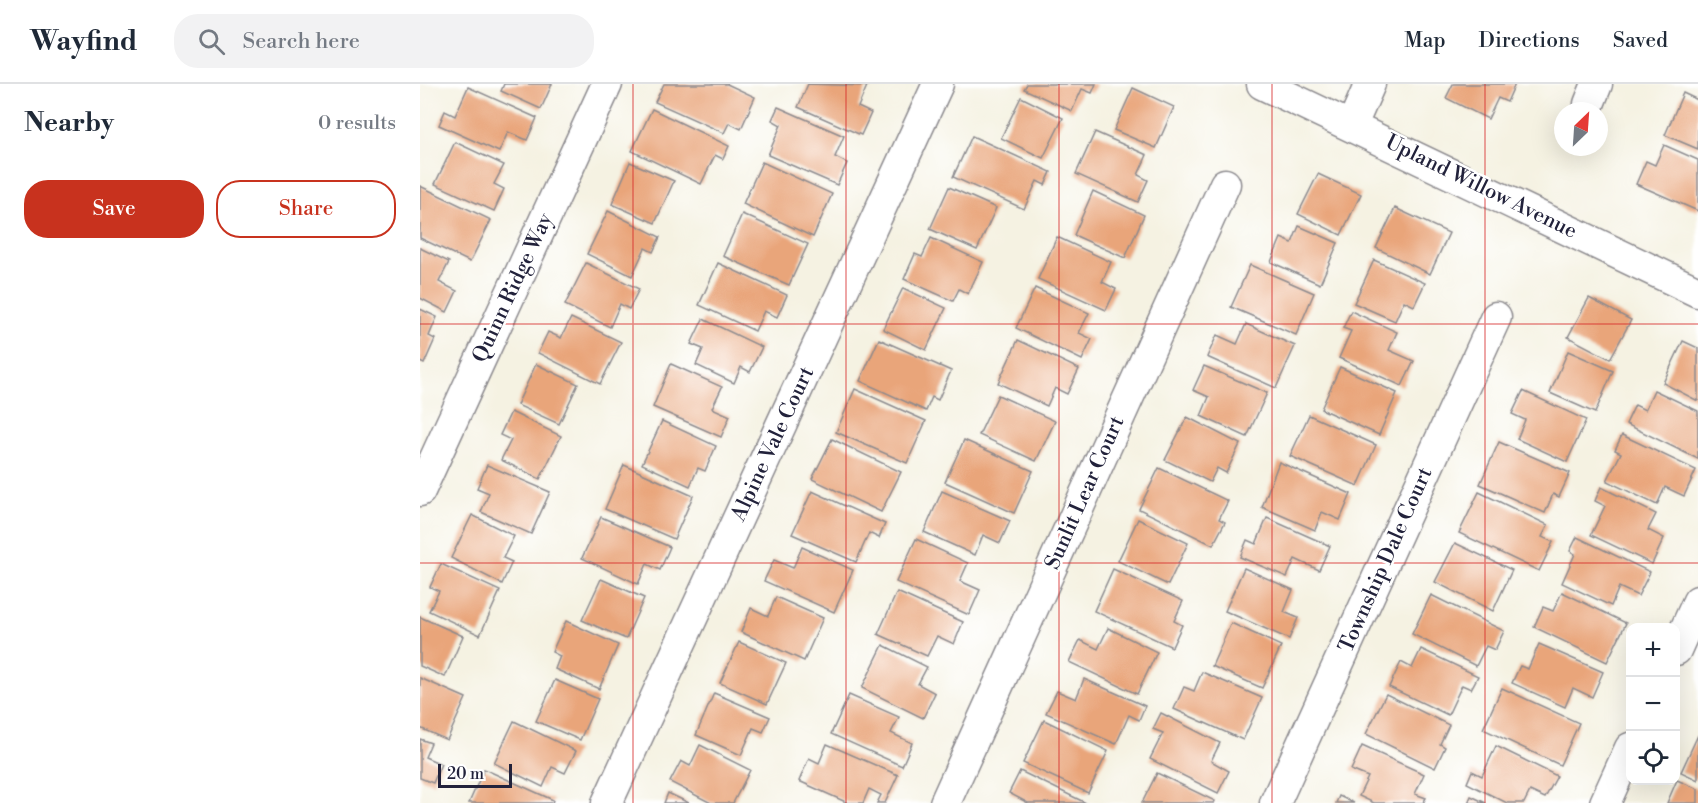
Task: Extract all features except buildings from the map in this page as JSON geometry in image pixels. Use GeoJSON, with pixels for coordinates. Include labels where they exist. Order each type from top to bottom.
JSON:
{"type":"FeatureCollection","features":[{"type":"Feature","properties":{"kind":"street","name":"Quinn Ridge Way"},"geometry":{"type":"LineString","coordinates":[[420,491],[607,84]]}},
{"type":"Feature","properties":{"kind":"street","name":"Alpine Vale Court"},"geometry":{"type":"LineString","coordinates":[[607,803],[938,84]]}},
{"type":"Feature","properties":{"kind":"street","name":"Upland Willow Avenue"},"geometry":{"type":"LineString","coordinates":[[1262,84],[1698,292]]}},
{"type":"Feature","properties":{"kind":"street"},"geometry":{"type":"LineString","coordinates":[[1352,125],[1370,84]]}},
{"type":"Feature","properties":{"kind":"street","name":"Sunlit Lear Court"},"geometry":{"type":"LineString","coordinates":[[945,803],[1225,184]]}},
{"type":"Feature","properties":{"kind":"street","name":"Township Dale Court"},"geometry":{"type":"LineString","coordinates":[[1275,803],[1496,316]]}},
{"type":"Feature","properties":{"kind":"street"},"geometry":{"type":"LineString","coordinates":[[1680,641],[1698,601]]}},
{"type":"Feature","properties":{"kind":"street"},"geometry":{"type":"LineString","coordinates":[[1605,803],[1626,757]]}}]}
